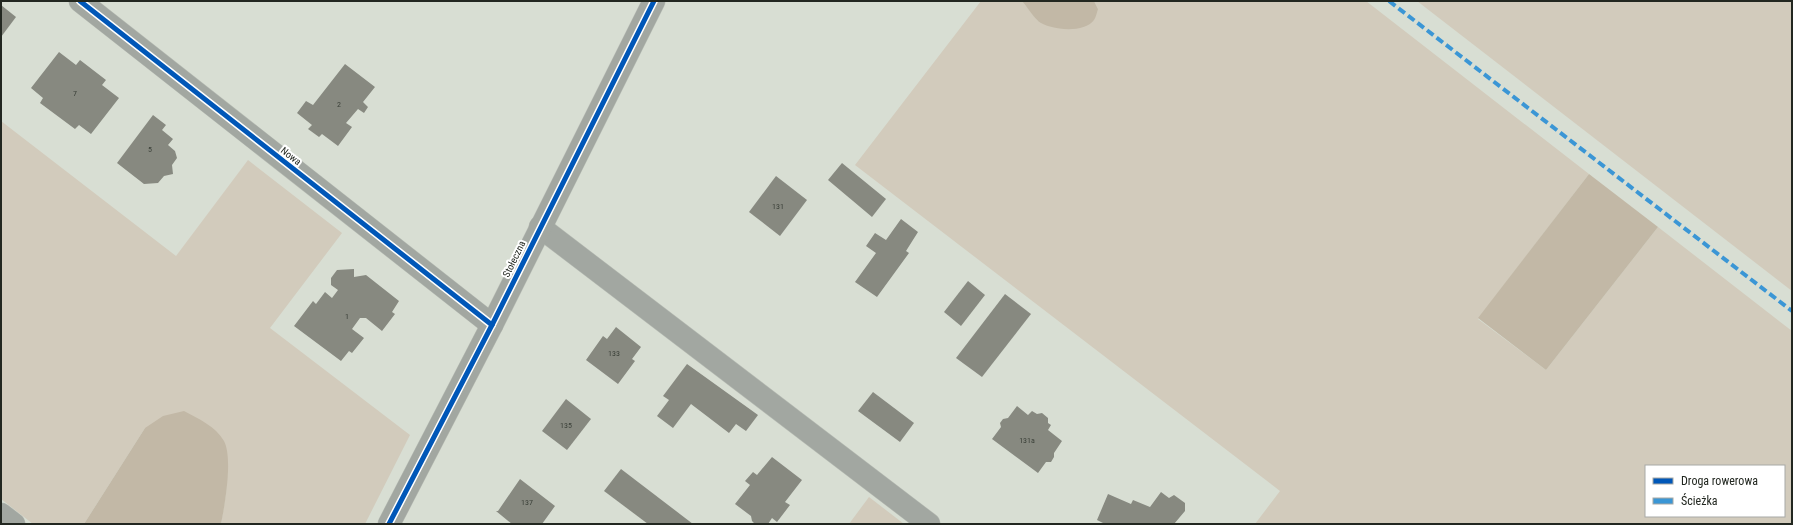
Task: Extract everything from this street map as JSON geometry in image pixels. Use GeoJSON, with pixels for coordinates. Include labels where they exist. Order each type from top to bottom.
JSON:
{"type":"FeatureCollection","features":[{"type":"Feature","properties":{"kind":"street","name":"Nowa"},"geometry":{"type":"LineString","coordinates":[[80,1],[492,325]]}},
{"type":"Feature","properties":{"kind":"street","name":"Stołeczna"},"geometry":{"type":"LineString","coordinates":[[389,524],[492,325],[654,1]]}},
{"type":"Feature","properties":{"kind":"street"},"geometry":{"type":"LineString","coordinates":[[540,227],[929,524]]}},
{"type":"Feature","properties":{"kind":"street"},"geometry":{"type":"LineString","coordinates":[[1,514],[14,524]]}},
{"type":"Feature","properties":{"kind":"shaded area"},"geometry":{"type":"Polygon","coordinates":[[[981,1],[1022,1],[1038,21],[1098,9],[1094,1],[1366,1],[1589,174],[1478,319],[1546,370],[1658,227],[1792,331],[1792,524],[1255,524],[1280,491],[855,165],[981,1]]]}},
{"type":"Feature","properties":{"kind":"shaded area"},"geometry":{"type":"Polygon","coordinates":[[[1022,1],[1094,1],[1098,9],[1095,19],[1089,24],[1075,29],[1066,29],[1050,27],[1038,21],[1022,1]]]}},
{"type":"Feature","properties":{"kind":"shaded area"},"geometry":{"type":"Polygon","coordinates":[[[1417,1],[1792,1],[1792,291],[1417,1]]]}},
{"type":"Feature","properties":{"kind":"shaded area"},"geometry":{"type":"Polygon","coordinates":[[[1,121],[176,256],[248,160],[342,233],[270,328],[410,435],[365,524],[221,524],[226,493],[228,463],[145,428],[84,524],[33,524],[1,499],[1,121]]]}},
{"type":"Feature","properties":{"kind":"shaded area"},"geometry":{"type":"Polygon","coordinates":[[[1589,174],[1658,227],[1546,370],[1478,318],[1589,174]]]}},
{"type":"Feature","properties":{"kind":"shaded area"},"geometry":{"type":"Polygon","coordinates":[[[184,411],[206,423],[216,431],[224,441],[227,449],[228,469],[221,524],[84,524],[145,428],[163,416],[184,411]]]}},
{"type":"Feature","properties":{"kind":"shaded area"},"geometry":{"type":"Polygon","coordinates":[[[869,497],[904,524],[849,524],[869,497]]]}},
{"type":"Feature","properties":{"kind":"building"},"geometry":{"type":"Polygon","coordinates":[[[1,5],[16,17],[1,37],[1,5]]]}},
{"type":"Feature","properties":{"kind":"building"},"geometry":{"type":"Polygon","coordinates":[[[59,52],[76,65],[80,60],[106,80],[102,85],[119,98],[91,134],[79,125],[75,129],[40,103],[43,98],[31,88],[59,52]]]}},
{"type":"Feature","properties":{"kind":"building"},"geometry":{"type":"Polygon","coordinates":[[[345,64],[375,87],[363,102],[368,107],[364,113],[358,109],[346,123],[352,127],[338,146],[322,134],[319,137],[308,129],[312,125],[297,113],[306,101],[313,105],[345,64]]]}},
{"type":"Feature","properties":{"kind":"building"},"geometry":{"type":"Polygon","coordinates":[[[153,115],[166,125],[162,130],[173,139],[168,145],[175,151],[177,158],[172,165],[173,174],[164,176],[158,183],[144,184],[117,163],[153,115]]]}},
{"type":"Feature","properties":{"kind":"building"},"geometry":{"type":"Polygon","coordinates":[[[842,163],[886,199],[872,217],[828,180],[842,163]]]}},
{"type":"Feature","properties":{"kind":"building"},"geometry":{"type":"Polygon","coordinates":[[[776,176],[807,200],[780,236],[749,212],[776,176]]]}},
{"type":"Feature","properties":{"kind":"building"},"geometry":{"type":"Polygon","coordinates":[[[901,219],[918,232],[906,251],[909,253],[877,297],[855,282],[876,253],[866,246],[875,233],[886,240],[901,219]]]}},
{"type":"Feature","properties":{"kind":"building"},"geometry":{"type":"Polygon","coordinates":[[[354,269],[354,277],[366,275],[399,301],[392,312],[395,314],[382,331],[366,318],[360,318],[352,329],[364,338],[352,353],[349,351],[341,361],[294,326],[313,301],[316,304],[325,292],[332,298],[338,290],[331,285],[331,278],[337,270],[354,269]]]}},
{"type":"Feature","properties":{"kind":"building"},"geometry":{"type":"Polygon","coordinates":[[[968,281],[985,295],[961,326],[944,312],[968,281]]]}},
{"type":"Feature","properties":{"kind":"building"},"geometry":{"type":"Polygon","coordinates":[[[1005,294],[1031,314],[982,377],[956,358],[1005,294]]]}},
{"type":"Feature","properties":{"kind":"building"},"geometry":{"type":"Polygon","coordinates":[[[616,327],[641,347],[632,359],[635,361],[618,384],[586,360],[603,336],[607,339],[616,327]]]}},
{"type":"Feature","properties":{"kind":"building"},"geometry":{"type":"Polygon","coordinates":[[[687,364],[758,415],[746,431],[736,424],[729,433],[691,404],[673,428],[657,416],[669,400],[663,396],[687,364]]]}},
{"type":"Feature","properties":{"kind":"building"},"geometry":{"type":"Polygon","coordinates":[[[873,392],[914,423],[900,442],[858,411],[873,392]]]}},
{"type":"Feature","properties":{"kind":"building"},"geometry":{"type":"Polygon","coordinates":[[[566,399],[591,419],[567,450],[542,431],[566,399]]]}},
{"type":"Feature","properties":{"kind":"building"},"geometry":{"type":"Polygon","coordinates":[[[1017,406],[1028,415],[1032,411],[1037,414],[1042,413],[1048,418],[1048,423],[1051,425],[1048,430],[1062,441],[1054,453],[1054,457],[1051,462],[1046,462],[1038,473],[992,439],[1001,427],[1000,423],[1003,419],[1008,418],[1017,406]]]}},
{"type":"Feature","properties":{"kind":"building"},"geometry":{"type":"Polygon","coordinates":[[[772,457],[802,480],[785,502],[790,505],[777,522],[772,518],[768,524],[755,524],[752,521],[751,516],[735,504],[750,485],[745,481],[753,472],[757,475],[772,457]]]}},
{"type":"Feature","properties":{"kind":"building"},"geometry":{"type":"Polygon","coordinates":[[[621,469],[693,524],[648,524],[604,491],[621,469]]]}},
{"type":"Feature","properties":{"kind":"building"},"geometry":{"type":"Polygon","coordinates":[[[520,479],[555,506],[542,524],[512,524],[496,511],[498,511],[520,479]]]}},
{"type":"Feature","properties":{"kind":"building"},"geometry":{"type":"Polygon","coordinates":[[[1161,492],[1169,498],[1174,495],[1185,503],[1185,511],[1174,524],[1105,524],[1097,520],[1108,494],[1131,504],[1133,500],[1150,507],[1161,492]]]}},
{"type":"Feature","properties":{"kind":"marked path"},"geometry":{"type":"LineString","coordinates":[[1389,1],[1792,311]]}},
{"type":"Feature","properties":{"kind":"cycle path"},"geometry":{"type":"LineString","coordinates":[[80,1],[492,325]]}},
{"type":"Feature","properties":{"kind":"cycle path"},"geometry":{"type":"LineString","coordinates":[[389,524],[492,325],[654,1]]}}]}
